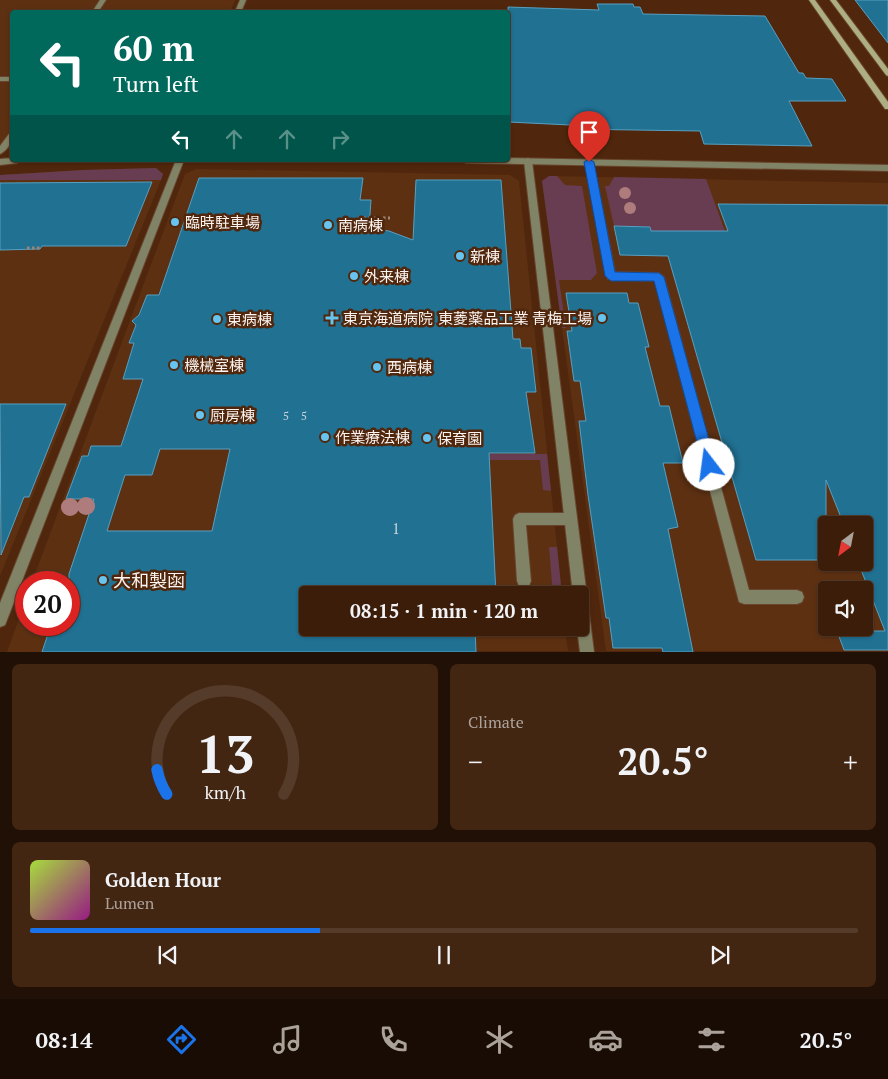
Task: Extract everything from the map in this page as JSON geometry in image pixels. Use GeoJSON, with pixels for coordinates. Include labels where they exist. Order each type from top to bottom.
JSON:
{"type":"FeatureCollection","features":[{"type":"Feature","properties":{"kind":"main road"},"geometry":{"type":"LineString","coordinates":[[812,0],[888,74]]}},
{"type":"Feature","properties":{"kind":"main road"},"geometry":{"type":"LineString","coordinates":[[833,0],[845,31],[888,107]]}},
{"type":"Feature","properties":{"kind":"street"},"geometry":{"type":"LineString","coordinates":[[0,151],[10,138]]}},
{"type":"Feature","properties":{"kind":"street"},"geometry":{"type":"LineString","coordinates":[[510,161],[888,168]]}},
{"type":"Feature","properties":{"kind":"street"},"geometry":{"type":"LineString","coordinates":[[528,161],[579,586]]}},
{"type":"Feature","properties":{"kind":"street"},"geometry":{"type":"LineString","coordinates":[[0,620],[179,162]]}},
{"type":"Feature","properties":{"kind":"street"},"geometry":{"type":"LineString","coordinates":[[589,162],[611,276],[659,277],[744,597],[797,597]]}},
{"type":"Feature","properties":{"kind":"street"},"geometry":{"type":"LineString","coordinates":[[524,581],[519,519],[571,519]]}},
{"type":"Feature","properties":{"kind":"street"},"geometry":{"type":"LineString","coordinates":[[585,636],[587,652]]}},
{"type":"Feature","properties":{"kind":"path"},"geometry":{"type":"LineString","coordinates":[[358,218],[390,218]]}},
{"type":"Feature","properties":{"kind":"path"},"geometry":{"type":"LineString","coordinates":[[27,248],[41,248]]}},
{"type":"Feature","properties":{"kind":"shaded area"},"geometry":{"type":"Polygon","coordinates":[[[0,0],[235,0],[231,10],[10,10],[10,146],[0,147],[0,0]]]}},
{"type":"Feature","properties":{"kind":"shaded area"},"geometry":{"type":"Polygon","coordinates":[[[156,168],[163,174],[161,180],[0,576],[0,175],[156,168]]]}},
{"type":"Feature","properties":{"kind":"shaded area"},"geometry":{"type":"Polygon","coordinates":[[[156,168],[163,174],[161,180],[0,180],[0,175],[156,168]]]}},
{"type":"Feature","properties":{"kind":"shaded area"},"geometry":{"type":"Polygon","coordinates":[[[196,169],[510,175],[519,181],[561,586],[299,586],[299,636],[566,636],[568,651],[7,652],[15,630],[15,636],[80,636],[80,571],[36,571],[185,174],[196,169]]]}},
{"type":"Feature","properties":{"kind":"shaded area","name":"東菱薬品工業 青梅工場"},"geometry":{"type":"Polygon","coordinates":[[[549,176],[888,183],[888,651],[606,651],[542,181],[549,176]]]}},
{"type":"Feature","properties":{"kind":"shaded area"},"geometry":{"type":"Polygon","coordinates":[[[549,176],[557,176],[565,185],[582,186],[597,273],[591,280],[559,280],[566,328],[562,328],[542,181],[549,176]]]}},
{"type":"Feature","properties":{"kind":"shaded area"},"geometry":{"type":"Polygon","coordinates":[[[614,177],[706,179],[725,231],[651,231],[650,227],[614,226],[605,186],[609,186],[614,177]]]}},
{"type":"Feature","properties":{"kind":"shaded area"},"geometry":{"type":"Polygon","coordinates":[[[332,454],[547,454],[551,491],[543,490],[540,460],[339,460],[318,586],[332,454]]]}},
{"type":"Feature","properties":{"kind":"shaded area"},"geometry":{"type":"Polygon","coordinates":[[[549,547],[557,547],[561,586],[552,586],[549,547]]]}},
{"type":"Feature","properties":{"kind":"building"},"geometry":{"type":"Polygon","coordinates":[[[855,0],[888,0],[888,43],[855,0]]]}},
{"type":"Feature","properties":{"kind":"building"},"geometry":{"type":"Polygon","coordinates":[[[597,4],[633,4],[634,7],[640,7],[643,14],[765,16],[799,73],[803,73],[806,78],[832,79],[846,101],[789,101],[812,146],[704,144],[700,131],[570,129],[570,125],[510,122],[510,10],[508,10],[508,7],[599,10],[597,4]]]}},
{"type":"Feature","properties":{"kind":"building","name":"東京海道病院"},"geometry":{"type":"Polygon","coordinates":[[[199,178],[363,178],[360,200],[371,200],[369,228],[389,231],[413,240],[416,180],[501,180],[513,339],[520,339],[521,348],[531,348],[536,392],[526,392],[535,453],[489,453],[496,586],[299,586],[299,636],[475,636],[476,652],[42,652],[47,636],[80,636],[80,571],[70,571],[94,499],[66,499],[82,456],[88,456],[91,446],[121,446],[143,379],[123,379],[134,343],[129,343],[136,325],[132,321],[139,315],[147,295],[159,295],[199,178]],[[160,449],[152,475],[125,475],[107,531],[212,531],[230,449],[160,449]]]}},
{"type":"Feature","properties":{"kind":"building"},"geometry":{"type":"Polygon","coordinates":[[[152,182],[126,246],[42,246],[40,249],[0,250],[0,183],[152,182]]]}},
{"type":"Feature","properties":{"kind":"building"},"geometry":{"type":"Polygon","coordinates":[[[718,204],[888,205],[888,650],[844,650],[839,636],[873,636],[873,631],[885,631],[873,600],[873,581],[865,581],[862,571],[873,571],[873,516],[840,516],[826,480],[826,516],[818,516],[818,560],[756,560],[668,256],[620,255],[614,226],[650,227],[651,231],[728,231],[718,204]]]}},
{"type":"Feature","properties":{"kind":"building"},"geometry":{"type":"Polygon","coordinates":[[[566,293],[627,293],[629,303],[638,303],[649,347],[645,347],[660,406],[669,406],[683,463],[663,463],[678,527],[668,529],[693,652],[663,652],[662,648],[613,648],[609,618],[606,618],[588,495],[579,421],[586,421],[580,381],[574,381],[567,331],[572,331],[566,293]]]}},
{"type":"Feature","properties":{"kind":"building"},"geometry":{"type":"Polygon","coordinates":[[[0,404],[66,404],[29,497],[24,497],[1,555],[0,404]]]}},
{"type":"Feature","properties":{"kind":"place","name":"臨時駐車場"},"geometry":{"type":"Point","coordinates":[175,222]}},
{"type":"Feature","properties":{"kind":"place","name":"南病棟"},"geometry":{"type":"Point","coordinates":[328,225]}},
{"type":"Feature","properties":{"kind":"place","name":"新棟"},"geometry":{"type":"Point","coordinates":[460,256]}},
{"type":"Feature","properties":{"kind":"place","name":"外来棟"},"geometry":{"type":"Point","coordinates":[354,276]}},
{"type":"Feature","properties":{"kind":"place","name":"東京海道病院"},"geometry":{"type":"Point","coordinates":[332,318]}},
{"type":"Feature","properties":{"kind":"place","name":"東菱薬品工業 青梅工場"},"geometry":{"type":"Point","coordinates":[602,318]}},
{"type":"Feature","properties":{"kind":"place","name":"東病棟"},"geometry":{"type":"Point","coordinates":[217,319]}},
{"type":"Feature","properties":{"kind":"place","name":"機械室棟"},"geometry":{"type":"Point","coordinates":[174,365]}},
{"type":"Feature","properties":{"kind":"place","name":"西病棟"},"geometry":{"type":"Point","coordinates":[377,367]}},
{"type":"Feature","properties":{"kind":"place","name":"厨房棟"},"geometry":{"type":"Point","coordinates":[200,415]}},
{"type":"Feature","properties":{"kind":"place","name":"作業療法棟"},"geometry":{"type":"Point","coordinates":[325,437]}},
{"type":"Feature","properties":{"kind":"place","name":"保育園"},"geometry":{"type":"Point","coordinates":[427,438]}},
{"type":"Feature","properties":{"kind":"place","name":"大和製函"},"geometry":{"type":"Point","coordinates":[103,580]}},
{"type":"Feature","properties":{"kind":"route"},"geometry":{"type":"LineString","coordinates":[[589,162],[611,276],[659,277],[709,465]]}}]}
